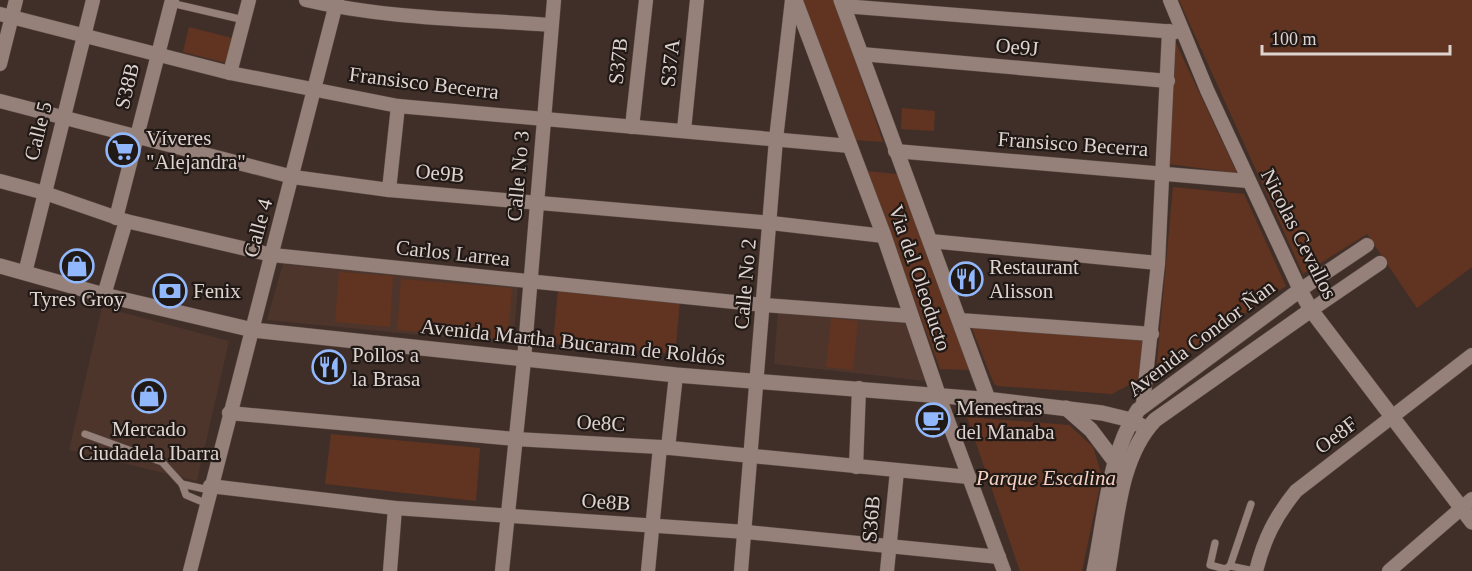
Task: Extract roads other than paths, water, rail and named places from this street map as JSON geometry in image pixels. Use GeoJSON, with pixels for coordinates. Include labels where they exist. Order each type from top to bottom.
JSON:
{"type":"FeatureCollection","features":[{"type":"Feature","properties":{"kind":"street"},"geometry":{"type":"LineString","coordinates":[[0,64],[6,16],[16,0]]}},
{"type":"Feature","properties":{"kind":"street","name":"Calle 5"},"geometry":{"type":"LineString","coordinates":[[25,273],[93,0]]}},
{"type":"Feature","properties":{"kind":"street"},"geometry":{"type":"LineString","coordinates":[[230,73],[249,0]]}},
{"type":"Feature","properties":{"kind":"street"},"geometry":{"type":"LineString","coordinates":[[306,0],[552,25]]}},
{"type":"Feature","properties":{"kind":"street","name":"Calle No 3"},"geometry":{"type":"LineString","coordinates":[[502,571],[524,360],[554,0]]}},
{"type":"Feature","properties":{"kind":"street","name":"S37B"},"geometry":{"type":"LineString","coordinates":[[632,127],[646,0]]}},
{"type":"Feature","properties":{"kind":"street","name":"S37A"},"geometry":{"type":"LineString","coordinates":[[684,130],[698,0]]}},
{"type":"Feature","properties":{"kind":"street","name":"Calle No 2"},"geometry":{"type":"LineString","coordinates":[[741,571],[746,532],[776,139],[793,0]]}},
{"type":"Feature","properties":{"kind":"street","name":"Via del Oleoducto"},"geometry":{"type":"LineString","coordinates":[[793,0],[884,236],[938,394],[1004,571]]}},
{"type":"Feature","properties":{"kind":"street","name":"Nicolas Cevallos"},"geometry":{"type":"LineString","coordinates":[[1170,0],[1248,181],[1311,310],[1393,417],[1467,503],[1472,522]]}},
{"type":"Feature","properties":{"kind":"street","name":"S38B"},"geometry":{"type":"LineString","coordinates":[[104,295],[136,135],[171,1]]}},
{"type":"Feature","properties":{"kind":"street","name":"Calle 4"},"geometry":{"type":"LineString","coordinates":[[190,571],[229,412],[254,330],[336,3]]}},
{"type":"Feature","properties":{"kind":"street"},"geometry":{"type":"LineString","coordinates":[[842,3],[1184,32]]}},
{"type":"Feature","properties":{"kind":"street","name":"Via del Oleoducto"},"geometry":{"type":"LineString","coordinates":[[842,3],[988,399]]}},
{"type":"Feature","properties":{"kind":"street","name":"Fransisco Becerra"},"geometry":{"type":"LineString","coordinates":[[6,16],[230,73],[398,106],[543,117],[850,146]]}},
{"type":"Feature","properties":{"kind":"street"},"geometry":{"type":"LineString","coordinates":[[1143,404],[1158,263],[1169,31]]}},
{"type":"Feature","properties":{"kind":"street","name":"Oe9J"},"geometry":{"type":"LineString","coordinates":[[861,54],[1168,81]]}},
{"type":"Feature","properties":{"kind":"street","name":"Oe9B"},"geometry":{"type":"LineString","coordinates":[[0,101],[293,177],[389,190],[771,223],[884,236]]}},
{"type":"Feature","properties":{"kind":"street"},"geometry":{"type":"LineString","coordinates":[[389,190],[398,106]]}},
{"type":"Feature","properties":{"kind":"street","name":"Fransisco Becerra"},"geometry":{"type":"LineString","coordinates":[[895,151],[1248,181]]}},
{"type":"Feature","properties":{"kind":"street","name":"Carlos Larrea"},"geometry":{"type":"LineString","coordinates":[[0,181],[45,193],[121,219],[272,255],[764,305],[911,316]]}},
{"type":"Feature","properties":{"kind":"street"},"geometry":{"type":"LineString","coordinates":[[930,241],[1158,263]]}},
{"type":"Feature","properties":{"kind":"street","name":"Avenida Condor Ñan"},"geometry":{"type":"LineString","coordinates":[[1094,571],[1116,463],[1131,420],[1143,404],[1367,244]]}},
{"type":"Feature","properties":{"kind":"street","name":"Avenida Condor Ñan"},"geometry":{"type":"LineString","coordinates":[[1108,571],[1131,459],[1138,441],[1147,429],[1155,420],[1380,263]]}},
{"type":"Feature","properties":{"kind":"street","name":"Avenida Martha Bucaram de Roldós"},"geometry":{"type":"LineString","coordinates":[[0,266],[104,295],[254,330],[676,375],[988,399],[1066,408],[1131,420],[1147,429]]}},
{"type":"Feature","properties":{"kind":"street"},"geometry":{"type":"LineString","coordinates":[[959,320],[1152,334]]}},
{"type":"Feature","properties":{"kind":"street","name":"Oe8F"},"geometry":{"type":"LineString","coordinates":[[1255,571],[1263,542],[1275,516],[1296,491],[1472,355]]}},
{"type":"Feature","properties":{"kind":"street"},"geometry":{"type":"LineString","coordinates":[[648,571],[676,375]]}},
{"type":"Feature","properties":{"kind":"street","name":"S36B"},"geometry":{"type":"LineString","coordinates":[[856,467],[860,388]]}},
{"type":"Feature","properties":{"kind":"street"},"geometry":{"type":"LineString","coordinates":[[1066,408],[1091,430],[1116,463]]}},
{"type":"Feature","properties":{"kind":"street","name":"Oe8C"},"geometry":{"type":"LineString","coordinates":[[229,412],[515,439],[664,448],[969,477]]}},
{"type":"Feature","properties":{"kind":"street","name":"S36B"},"geometry":{"type":"LineString","coordinates":[[887,571],[897,471]]}},
{"type":"Feature","properties":{"kind":"street","name":"Oe8B"},"geometry":{"type":"LineString","coordinates":[[208,493],[746,532],[999,557]]}},
{"type":"Feature","properties":{"kind":"street"},"geometry":{"type":"LineString","coordinates":[[1389,571],[1467,503]]}},
{"type":"Feature","properties":{"kind":"street"},"geometry":{"type":"LineString","coordinates":[[390,571],[395,508]]}},
{"type":"Feature","properties":{"kind":"lane"},"geometry":{"type":"LineString","coordinates":[[171,1],[244,20]]}},
{"type":"Feature","properties":{"kind":"lane"},"geometry":{"type":"LineString","coordinates":[[85,434],[162,462],[182,484],[186,495],[208,493]]}},
{"type":"Feature","properties":{"kind":"lane"},"geometry":{"type":"LineString","coordinates":[[182,484],[208,493]]}},
{"type":"Feature","properties":{"kind":"lane"},"geometry":{"type":"LineString","coordinates":[[1230,566],[1251,504]]}},
{"type":"Feature","properties":{"kind":"lane"},"geometry":{"type":"LineString","coordinates":[[1215,543],[1211,567],[1222,569],[1230,566],[1255,571]]}},
{"type":"Feature","properties":{"kind":"place","name":"Víveres \"Alejandra\""},"geometry":{"type":"Point","coordinates":[123,150]}},
{"type":"Feature","properties":{"kind":"place","name":"Tyres Groy"},"geometry":{"type":"Point","coordinates":[77,266]}},
{"type":"Feature","properties":{"kind":"place","name":"Restaurant Alisson"},"geometry":{"type":"Point","coordinates":[966,279]}},
{"type":"Feature","properties":{"kind":"place","name":"Fenix"},"geometry":{"type":"Point","coordinates":[170,291]}},
{"type":"Feature","properties":{"kind":"place","name":"Pollos a la Brasa"},"geometry":{"type":"Point","coordinates":[329,367]}},
{"type":"Feature","properties":{"kind":"place","name":"Mercado Ciudadela Ibarra"},"geometry":{"type":"Point","coordinates":[149,396]}},
{"type":"Feature","properties":{"kind":"place","name":"Menestras del Manaba"},"geometry":{"type":"Point","coordinates":[933,420]}},
{"type":"Feature","properties":{"kind":"park label","name":"Parque Escalina"},"geometry":{"type":"Point","coordinates":[1046,478]}}]}
